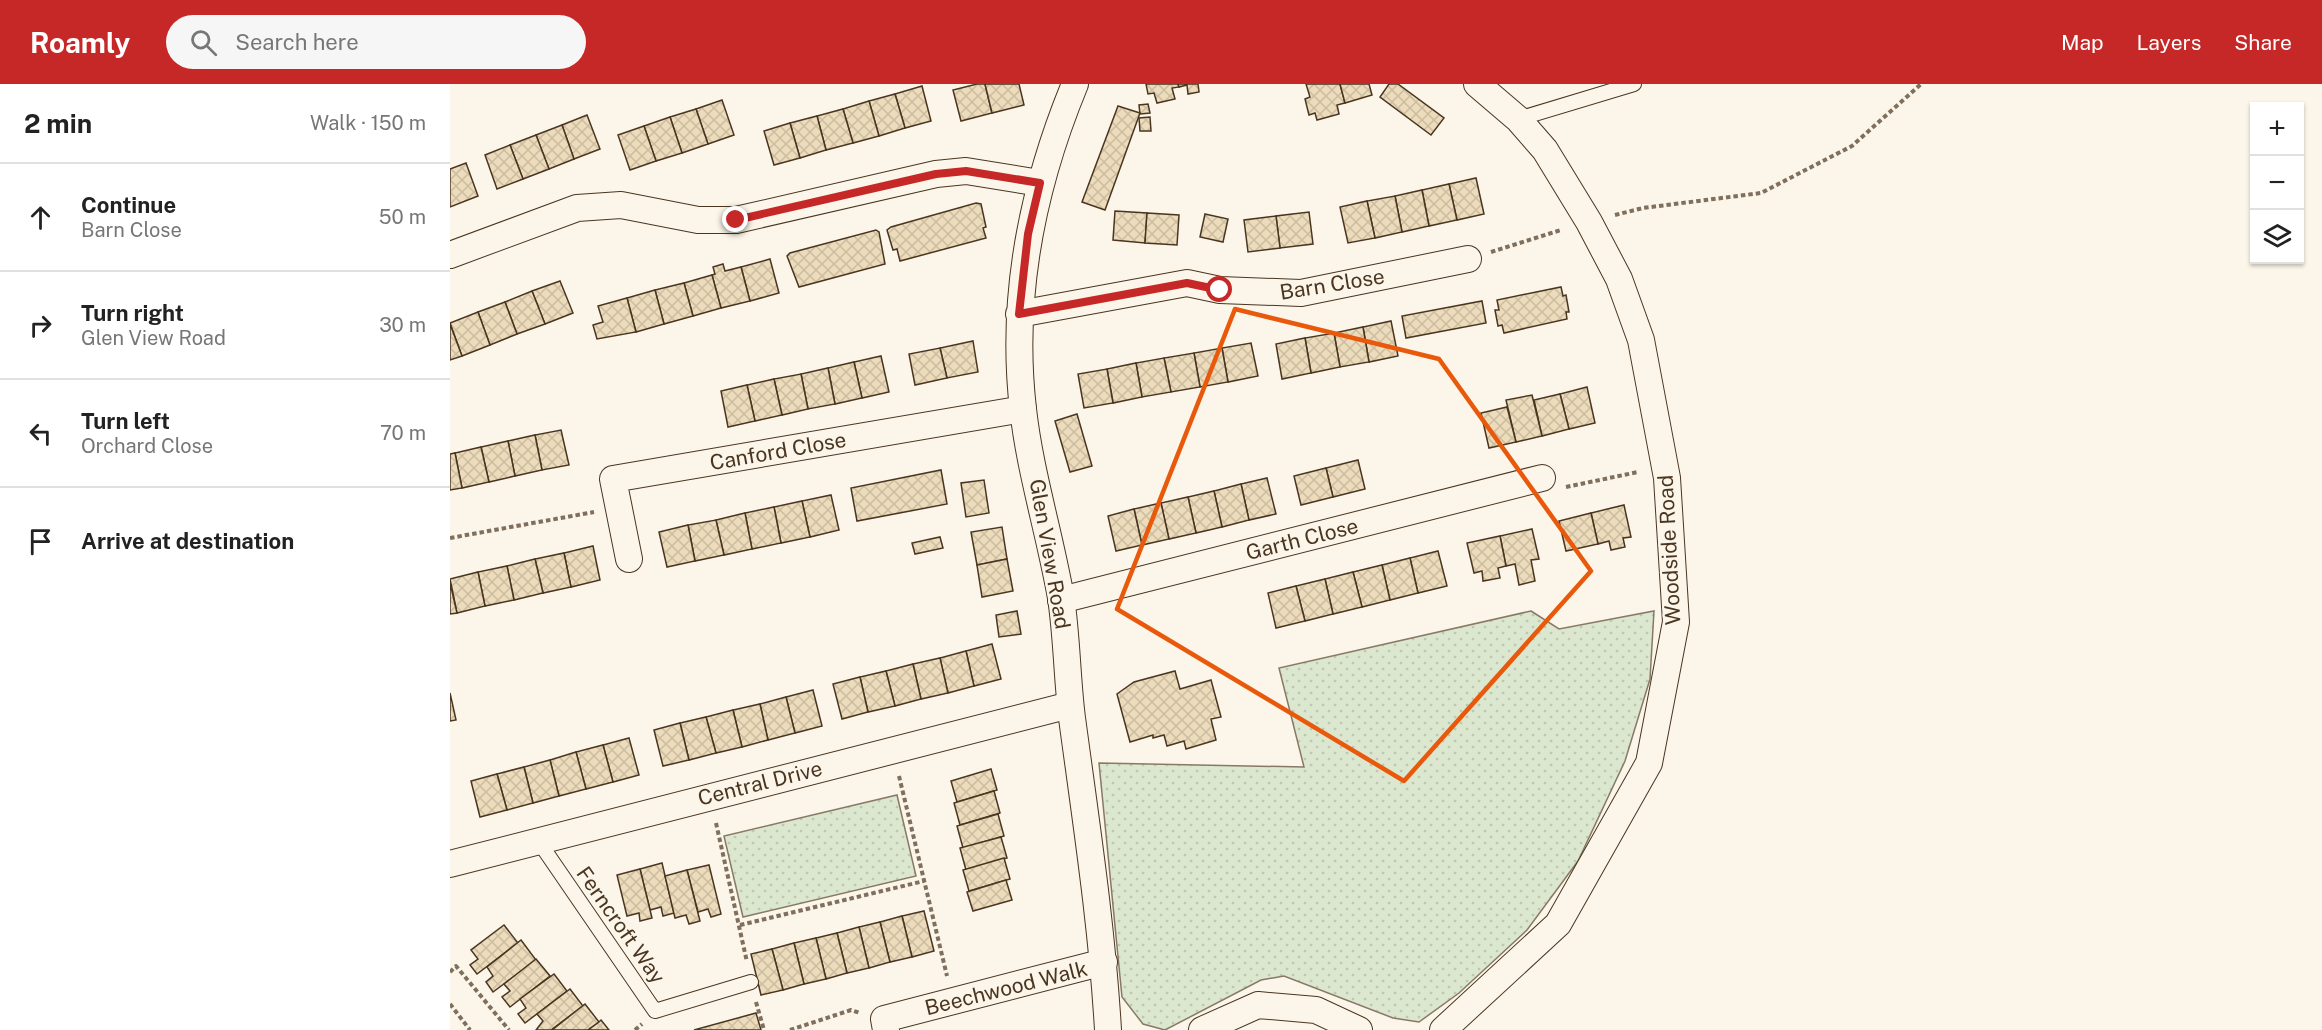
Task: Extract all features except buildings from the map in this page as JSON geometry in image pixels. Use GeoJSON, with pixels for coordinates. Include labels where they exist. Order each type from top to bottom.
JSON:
{"type":"FeatureCollection","features":[{"type":"Feature","properties":{"kind":"street","name":"Glen View Road"},"geometry":{"type":"LineString","coordinates":[[1075,84],[1040,183],[1028,234],[1019,314],[1023,409],[1061,600],[1070,705],[1104,962],[1108,1030]]}},
{"type":"Feature","properties":{"kind":"street","name":"Woodside Road"},"geometry":{"type":"LineString","coordinates":[[1443,1030],[1558,924],[1649,763],[1676,622],[1665,466],[1641,340],[1619,279],[1589,222],[1545,150],[1518,119],[1477,84]]}},
{"type":"Feature","properties":{"kind":"street"},"geometry":{"type":"LineString","coordinates":[[450,255],[577,208],[621,205],[698,220],[736,220],[936,174],[966,171],[1040,183]]}},
{"type":"Feature","properties":{"kind":"street","name":"Barn Close"},"geometry":{"type":"LineString","coordinates":[[1019,314],[1187,283],[1220,290],[1301,293],[1468,260]]}},
{"type":"Feature","properties":{"kind":"street","name":"Canford Close"},"geometry":{"type":"LineString","coordinates":[[629,559],[613,479],[1023,409]]}},
{"type":"Feature","properties":{"kind":"street","name":"Garth Close"},"geometry":{"type":"LineString","coordinates":[[1061,600],[1542,478]]}},
{"type":"Feature","properties":{"kind":"street","name":"Central Drive"},"geometry":{"type":"LineString","coordinates":[[450,864],[537,839],[1070,705]]}},
{"type":"Feature","properties":{"kind":"street","name":"Beechwood Walk"},"geometry":{"type":"LineString","coordinates":[[885,1025],[954,1001],[1104,962]]}},
{"type":"Feature","properties":{"kind":"street"},"geometry":{"type":"LineString","coordinates":[[1202,1030],[1258,1005],[1316,1010],[1359,1030]]}},
{"type":"Feature","properties":{"kind":"lane"},"geometry":{"type":"LineString","coordinates":[[1518,119],[1634,84]]}},
{"type":"Feature","properties":{"kind":"lane","name":"Ferncroft Way"},"geometry":{"type":"LineString","coordinates":[[537,839],[655,1011],[751,982]]}},
{"type":"Feature","properties":{"kind":"path"},"geometry":{"type":"LineString","coordinates":[[1468,260],[1589,222],[1643,208],[1761,193],[1852,146],[1920,84]]}},
{"type":"Feature","properties":{"kind":"path"},"geometry":{"type":"LineString","coordinates":[[1542,478],[1550,491],[1665,466]]}},
{"type":"Feature","properties":{"kind":"path"},"geometry":{"type":"LineString","coordinates":[[450,538],[619,508]]}},
{"type":"Feature","properties":{"kind":"path"},"geometry":{"type":"LineString","coordinates":[[893,749],[954,1001]]}},
{"type":"Feature","properties":{"kind":"path"},"geometry":{"type":"LineString","coordinates":[[709,796],[764,1030]]}},
{"type":"Feature","properties":{"kind":"path"},"geometry":{"type":"LineString","coordinates":[[740,925],[924,881]]}},
{"type":"Feature","properties":{"kind":"path"},"geometry":{"type":"LineString","coordinates":[[450,972],[456,966],[509,1030]]}},
{"type":"Feature","properties":{"kind":"path"},"geometry":{"type":"LineString","coordinates":[[450,1004],[470,1030]]}},
{"type":"Feature","properties":{"kind":"path"},"geometry":{"type":"LineString","coordinates":[[790,1030],[851,1010],[885,1025]]}},
{"type":"Feature","properties":{"kind":"highlighted area"},"geometry":{"type":"Polygon","coordinates":[[[1235,309],[1439,359],[1591,571],[1404,781],[1117,609],[1235,309]]]}},
{"type":"Feature","properties":{"kind":"green space"},"geometry":{"type":"Polygon","coordinates":[[[1531,611],[1559,629],[1654,611],[1650,679],[1625,761],[1578,861],[1527,930],[1459,993],[1419,1022],[1393,1018],[1284,976],[1261,980],[1165,1030],[1143,1024],[1122,997],[1099,763],[1304,767],[1279,668],[1531,611]]]}},
{"type":"Feature","properties":{"kind":"green space"},"geometry":{"type":"Polygon","coordinates":[[[897,795],[916,876],[743,917],[724,836],[897,795]]]}},
{"type":"Feature","properties":{"kind":"route"},"geometry":{"type":"LineString","coordinates":[[736,220],[936,174],[966,171],[1040,183],[1028,234],[1019,314],[1187,283],[1220,290]]}}]}
